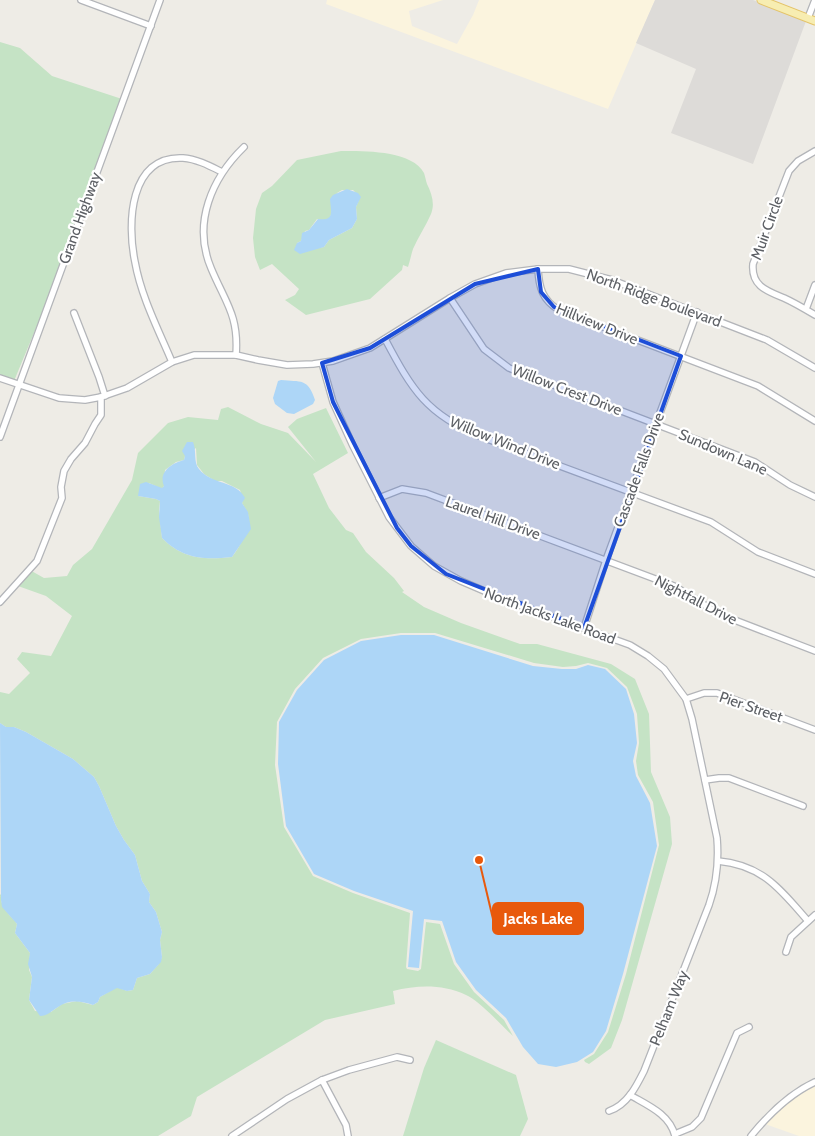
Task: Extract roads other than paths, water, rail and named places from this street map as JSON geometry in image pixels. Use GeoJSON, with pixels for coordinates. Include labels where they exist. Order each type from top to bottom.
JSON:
{"type":"FeatureCollection","features":[{"type":"Feature","properties":{"kind":"main road"},"geometry":{"type":"LineString","coordinates":[[761,0],[811,20]]}},
{"type":"Feature","properties":{"kind":"street"},"geometry":{"type":"LineString","coordinates":[[81,0],[150,26]]}},
{"type":"Feature","properties":{"kind":"street","name":"Grand Highway"},"geometry":{"type":"LineString","coordinates":[[0,437],[160,0]]}},
{"type":"Feature","properties":{"kind":"street"},"geometry":{"type":"LineString","coordinates":[[811,20],[815,0]]}},
{"type":"Feature","properties":{"kind":"street"},"geometry":{"type":"LineString","coordinates":[[0,378],[19,386],[67,400],[85,400],[127,388],[172,362],[194,355],[236,354],[235,323],[227,300],[208,262],[204,226],[212,191],[222,172],[244,147]]}},
{"type":"Feature","properties":{"kind":"street","name":"Muir Circle"},"geometry":{"type":"LineString","coordinates":[[815,151],[798,160],[788,171],[752,270],[755,280],[762,289],[815,315]]}},
{"type":"Feature","properties":{"kind":"street"},"geometry":{"type":"LineString","coordinates":[[172,362],[148,305],[135,262],[132,216],[137,190],[144,176],[157,164],[167,160],[184,158],[222,172]]}},
{"type":"Feature","properties":{"kind":"street","name":"North Ridge Boulevard"},"geometry":{"type":"LineString","coordinates":[[236,354],[258,360],[287,364],[322,363],[360,352],[386,339],[475,284],[513,272],[538,268],[568,270],[597,276],[697,312],[768,340],[815,368]]}},
{"type":"Feature","properties":{"kind":"street","name":"Hillview Drive"},"geometry":{"type":"LineString","coordinates":[[538,268],[541,292],[544,298],[554,307],[758,386],[815,421]]}},
{"type":"Feature","properties":{"kind":"street"},"geometry":{"type":"LineString","coordinates":[[806,309],[815,285]]}},
{"type":"Feature","properties":{"kind":"street","name":"Willow Crest Drive"},"geometry":{"type":"LineString","coordinates":[[450,298],[478,341],[500,363],[519,373],[656,424]]}},
{"type":"Feature","properties":{"kind":"street","name":"Cascade Falls Drive"},"geometry":{"type":"LineString","coordinates":[[584,628],[606,560],[697,312]]}},
{"type":"Feature","properties":{"kind":"street"},"geometry":{"type":"LineString","coordinates":[[0,602],[37,561],[62,498],[61,487],[64,472],[71,459],[85,444],[101,415],[103,396],[100,377],[74,313]]}},
{"type":"Feature","properties":{"kind":"street","name":"Willow Wind Drive"},"geometry":{"type":"LineString","coordinates":[[386,339],[399,364],[421,397],[451,423],[711,522],[758,552],[815,574]]}},
{"type":"Feature","properties":{"kind":"street","name":"North Jacks Lake Road"},"geometry":{"type":"LineString","coordinates":[[322,363],[333,402],[379,498],[397,528],[411,546],[434,566],[474,588],[630,645],[664,669],[686,699],[692,719],[717,838],[718,862],[713,893]]}},
{"type":"Feature","properties":{"kind":"street","name":"Sundown Lane"},"geometry":{"type":"LineString","coordinates":[[656,424],[755,462],[790,485],[815,497]]}},
{"type":"Feature","properties":{"kind":"street","name":"Laurel Hill Drive"},"geometry":{"type":"LineString","coordinates":[[379,498],[402,489],[418,490],[606,560]]}},
{"type":"Feature","properties":{"kind":"street","name":"Nightfall Drive"},"geometry":{"type":"LineString","coordinates":[[606,560],[674,586],[727,618],[815,651]]}},
{"type":"Feature","properties":{"kind":"street","name":"Pier Street"},"geometry":{"type":"LineString","coordinates":[[686,699],[704,693],[717,693],[815,730]]}},
{"type":"Feature","properties":{"kind":"street"},"geometry":{"type":"LineString","coordinates":[[705,780],[730,778],[802,806]]}},
{"type":"Feature","properties":{"kind":"street"},"geometry":{"type":"LineString","coordinates":[[718,862],[732,862],[762,874],[776,885],[808,921]]}},
{"type":"Feature","properties":{"kind":"street","name":"Pelham Way"},"geometry":{"type":"LineString","coordinates":[[609,1111],[619,1108],[630,1095],[644,1070],[713,893]]}},
{"type":"Feature","properties":{"kind":"street"},"geometry":{"type":"LineString","coordinates":[[786,952],[791,936],[815,916]]}},
{"type":"Feature","properties":{"kind":"street"},"geometry":{"type":"LineString","coordinates":[[630,1095],[662,1115],[671,1125],[675,1135],[692,1128],[701,1118],[737,1033],[750,1027]]}},
{"type":"Feature","properties":{"kind":"street"},"geometry":{"type":"LineString","coordinates":[[232,1136],[287,1099],[322,1080],[396,1056],[410,1060]]}},
{"type":"Feature","properties":{"kind":"street"},"geometry":{"type":"LineString","coordinates":[[322,1080],[346,1125],[348,1136]]}},
{"type":"Feature","properties":{"kind":"street"},"geometry":{"type":"LineString","coordinates":[[751,1136],[779,1106],[795,1093],[815,1082]]}},
{"type":"Feature","properties":{"kind":"water"},"geometry":{"type":"Polygon","coordinates":[[[347,189],[358,193],[361,197],[356,207],[357,219],[352,228],[329,240],[324,247],[300,254],[294,250],[297,243],[301,241],[302,233],[309,230],[318,219],[330,217],[330,199],[333,195],[347,189]]]}},
{"type":"Feature","properties":{"kind":"water"},"geometry":{"type":"Polygon","coordinates":[[[278,381],[303,382],[310,388],[315,400],[313,404],[294,414],[287,413],[275,404],[273,398],[278,381]]]}},
{"type":"Feature","properties":{"kind":"water"},"geometry":{"type":"Polygon","coordinates":[[[187,442],[193,442],[197,466],[204,474],[236,488],[245,498],[242,503],[248,512],[251,529],[232,557],[203,558],[186,554],[170,545],[162,538],[159,517],[160,501],[138,496],[140,484],[146,482],[162,488],[164,486],[163,476],[167,469],[175,463],[184,460],[185,456],[182,451],[187,442]]]}},
{"type":"Feature","properties":{"kind":"water"},"geometry":{"type":"Polygon","coordinates":[[[401,635],[434,635],[533,666],[576,669],[588,665],[605,669],[626,689],[634,714],[637,743],[633,761],[636,776],[650,803],[657,846],[606,1031],[593,1052],[577,1062],[556,1067],[538,1064],[523,1047],[506,1018],[476,990],[456,962],[442,921],[424,919],[419,968],[408,967],[413,911],[354,891],[314,874],[286,826],[278,764],[279,722],[297,690],[324,660],[361,641],[401,635]]]}},
{"type":"Feature","properties":{"kind":"water"},"geometry":{"type":"Polygon","coordinates":[[[0,723],[6,727],[14,727],[26,732],[73,759],[94,777],[116,826],[135,855],[142,881],[150,894],[149,902],[156,912],[162,932],[160,940],[162,957],[161,962],[150,974],[137,978],[133,990],[127,991],[117,988],[100,997],[98,1002],[93,1005],[71,1002],[62,1004],[43,1016],[40,1016],[29,1000],[32,977],[28,964],[30,953],[15,933],[17,924],[2,907],[1,900],[0,723]]]}},
{"type":"Feature","properties":{"kind":"place","name":"Jacks Lake"},"geometry":{"type":"Point","coordinates":[479,860]}}]}
